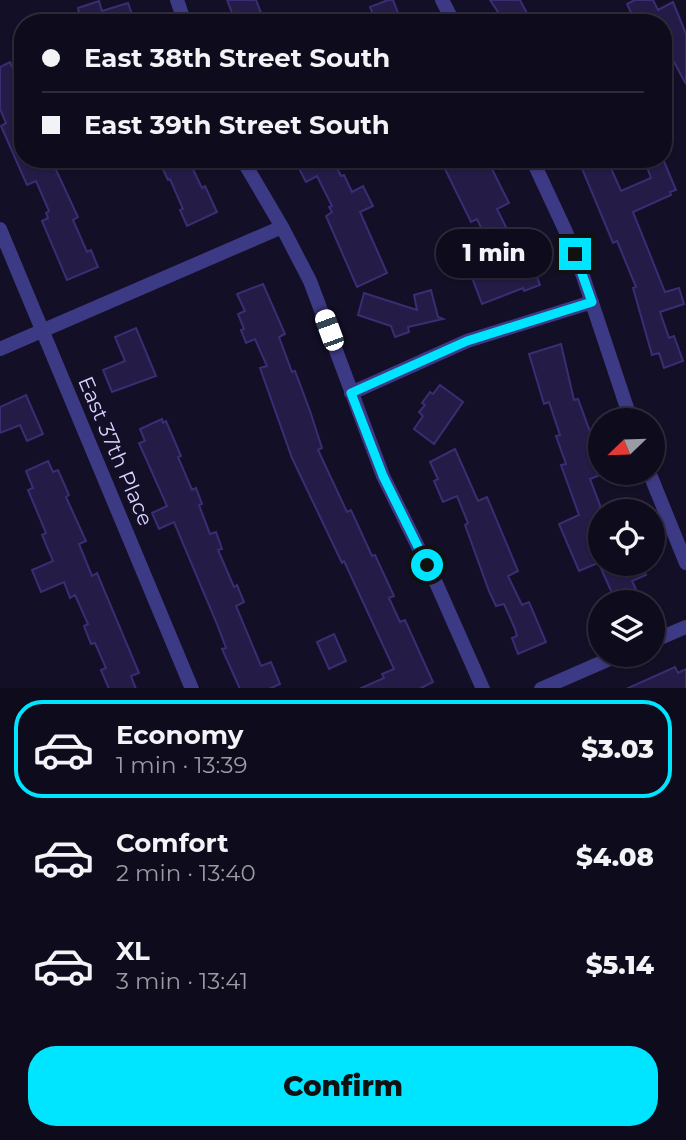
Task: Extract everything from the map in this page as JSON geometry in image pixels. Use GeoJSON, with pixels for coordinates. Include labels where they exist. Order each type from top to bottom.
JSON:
{"type":"FeatureCollection","features":[{"type":"Feature","properties":{"kind":"street"},"geometry":{"type":"LineString","coordinates":[[247,168],[313,287],[383,476],[438,585],[483,688]]}},
{"type":"Feature","properties":{"kind":"street"},"geometry":{"type":"LineString","coordinates":[[536,168],[566,232],[627,408]]}},
{"type":"Feature","properties":{"kind":"street"},"geometry":{"type":"LineString","coordinates":[[0,349],[282,227]]}},
{"type":"Feature","properties":{"kind":"street","name":"East 37th Place"},"geometry":{"type":"LineString","coordinates":[[0,229],[192,688]]}},
{"type":"Feature","properties":{"kind":"street"},"geometry":{"type":"LineString","coordinates":[[351,393],[467,341],[592,302]]}},
{"type":"Feature","properties":{"kind":"street"},"geometry":{"type":"LineString","coordinates":[[654,485],[686,563]]}},
{"type":"Feature","properties":{"kind":"street"},"geometry":{"type":"LineString","coordinates":[[665,636],[686,627]]}},
{"type":"Feature","properties":{"kind":"street"},"geometry":{"type":"LineString","coordinates":[[541,688],[590,667]]}},
{"type":"Feature","properties":{"kind":"building"},"geometry":{"type":"Polygon","coordinates":[[[227,0],[256,0],[261,14],[232,14],[227,0]]]}},
{"type":"Feature","properties":{"kind":"building"},"geometry":{"type":"Polygon","coordinates":[[[393,0],[398,14],[373,14],[370,7],[393,0]]]}},
{"type":"Feature","properties":{"kind":"building"},"geometry":{"type":"Polygon","coordinates":[[[490,0],[520,0],[527,14],[495,14],[498,12],[490,0]]]}},
{"type":"Feature","properties":{"kind":"building"},"geometry":{"type":"Polygon","coordinates":[[[635,0],[653,0],[658,10],[673,2],[686,34],[686,84],[672,58],[672,14],[632,14],[627,4],[635,0]]]}},
{"type":"Feature","properties":{"kind":"building"},"geometry":{"type":"Polygon","coordinates":[[[99,1],[102,11],[128,3],[132,14],[78,14],[78,8],[99,1]]]}},
{"type":"Feature","properties":{"kind":"building"},"geometry":{"type":"Polygon","coordinates":[[[10,62],[14,71],[14,156],[1,126],[6,123],[0,109],[0,67],[10,62]]]}},
{"type":"Feature","properties":{"kind":"building"},"geometry":{"type":"Polygon","coordinates":[[[20,168],[55,168],[78,217],[73,220],[87,252],[91,250],[98,267],[67,280],[42,221],[48,218],[46,213],[49,211],[36,181],[27,185],[20,168]]]}},
{"type":"Feature","properties":{"kind":"building"},"geometry":{"type":"Polygon","coordinates":[[[162,168],[192,168],[202,188],[205,186],[217,212],[187,226],[180,210],[183,209],[170,179],[168,180],[162,168]]]}},
{"type":"Feature","properties":{"kind":"building"},"geometry":{"type":"Polygon","coordinates":[[[299,168],[337,168],[341,176],[344,175],[352,192],[363,186],[373,206],[360,212],[387,273],[357,287],[326,216],[332,212],[329,207],[332,206],[317,176],[306,182],[299,168]]]}},
{"type":"Feature","properties":{"kind":"building"},"geometry":{"type":"Polygon","coordinates":[[[444,168],[492,168],[509,203],[497,209],[506,227],[485,236],[477,219],[471,222],[444,168]]]}},
{"type":"Feature","properties":{"kind":"building"},"geometry":{"type":"Polygon","coordinates":[[[582,168],[611,168],[621,191],[651,178],[647,168],[667,168],[676,190],[670,192],[671,195],[633,212],[665,292],[679,288],[684,304],[660,312],[669,338],[674,336],[683,361],[664,368],[659,353],[652,355],[633,288],[636,287],[617,241],[613,243],[582,168]]]}},
{"type":"Feature","properties":{"kind":"building"},"geometry":{"type":"Polygon","coordinates":[[[529,243],[535,259],[531,260],[540,285],[524,291],[523,288],[482,304],[473,280],[513,265],[508,251],[529,243]]]}},
{"type":"Feature","properties":{"kind":"building"},"geometry":{"type":"Polygon","coordinates":[[[263,284],[285,334],[279,337],[310,411],[322,448],[318,450],[347,512],[351,510],[372,556],[375,555],[394,596],[389,598],[400,622],[405,620],[433,682],[421,688],[361,688],[384,678],[382,674],[394,669],[292,458],[260,368],[267,366],[255,339],[246,343],[241,330],[244,329],[238,314],[245,311],[237,294],[263,284]]]}},
{"type":"Feature","properties":{"kind":"building"},"geometry":{"type":"Polygon","coordinates":[[[431,290],[438,317],[443,319],[408,327],[409,332],[395,337],[391,326],[358,315],[364,293],[417,310],[414,295],[431,290]]]}},
{"type":"Feature","properties":{"kind":"building"},"geometry":{"type":"Polygon","coordinates":[[[136,328],[156,376],[112,392],[103,370],[125,361],[115,337],[136,328]]]}},
{"type":"Feature","properties":{"kind":"building"},"geometry":{"type":"Polygon","coordinates":[[[561,344],[574,400],[578,399],[588,426],[588,485],[592,485],[598,499],[588,499],[588,567],[579,571],[559,524],[579,515],[561,465],[566,464],[556,436],[560,435],[549,402],[544,404],[529,354],[561,344]]]}},
{"type":"Feature","properties":{"kind":"building"},"geometry":{"type":"Polygon","coordinates":[[[440,385],[463,402],[434,444],[414,429],[423,416],[419,412],[425,405],[422,403],[430,392],[433,394],[440,385]]]}},
{"type":"Feature","properties":{"kind":"building"},"geometry":{"type":"Polygon","coordinates":[[[26,395],[43,434],[27,441],[20,425],[0,433],[0,407],[26,395]]]}},
{"type":"Feature","properties":{"kind":"building"},"geometry":{"type":"Polygon","coordinates":[[[162,419],[163,423],[166,421],[192,490],[196,488],[210,534],[216,532],[222,549],[218,550],[234,587],[237,585],[244,602],[236,606],[261,666],[271,662],[280,684],[271,688],[240,688],[222,649],[226,648],[217,624],[174,522],[159,529],[152,513],[167,506],[139,443],[145,441],[140,429],[162,419]]]}},
{"type":"Feature","properties":{"kind":"building"},"geometry":{"type":"Polygon","coordinates":[[[455,449],[478,501],[487,497],[518,571],[508,576],[522,605],[529,602],[546,642],[518,654],[512,638],[517,636],[515,629],[504,604],[496,606],[489,591],[457,496],[443,502],[434,481],[438,479],[430,462],[455,449]]]}},
{"type":"Feature","properties":{"kind":"building"},"geometry":{"type":"Polygon","coordinates":[[[48,461],[53,472],[58,470],[69,495],[66,497],[86,541],[79,544],[92,576],[97,573],[139,673],[131,676],[136,688],[109,688],[101,670],[106,668],[95,643],[91,644],[84,626],[88,624],[75,595],[70,598],[64,582],[41,592],[32,570],[53,561],[42,535],[46,533],[28,490],[33,488],[26,471],[48,461]]]}},
{"type":"Feature","properties":{"kind":"building"},"geometry":{"type":"Polygon","coordinates":[[[604,576],[644,576],[632,581],[636,590],[611,590],[604,576]]]}},
{"type":"Feature","properties":{"kind":"building"},"geometry":{"type":"Polygon","coordinates":[[[334,634],[346,661],[329,669],[317,642],[334,634]]]}},
{"type":"Feature","properties":{"kind":"building"},"geometry":{"type":"Polygon","coordinates":[[[675,667],[678,673],[686,669],[686,688],[628,688],[675,667]]]}},
{"type":"Feature","properties":{"kind":"route"},"geometry":{"type":"LineString","coordinates":[[427,565],[383,476],[351,393],[467,341],[592,302],[575,254]]}}]}
